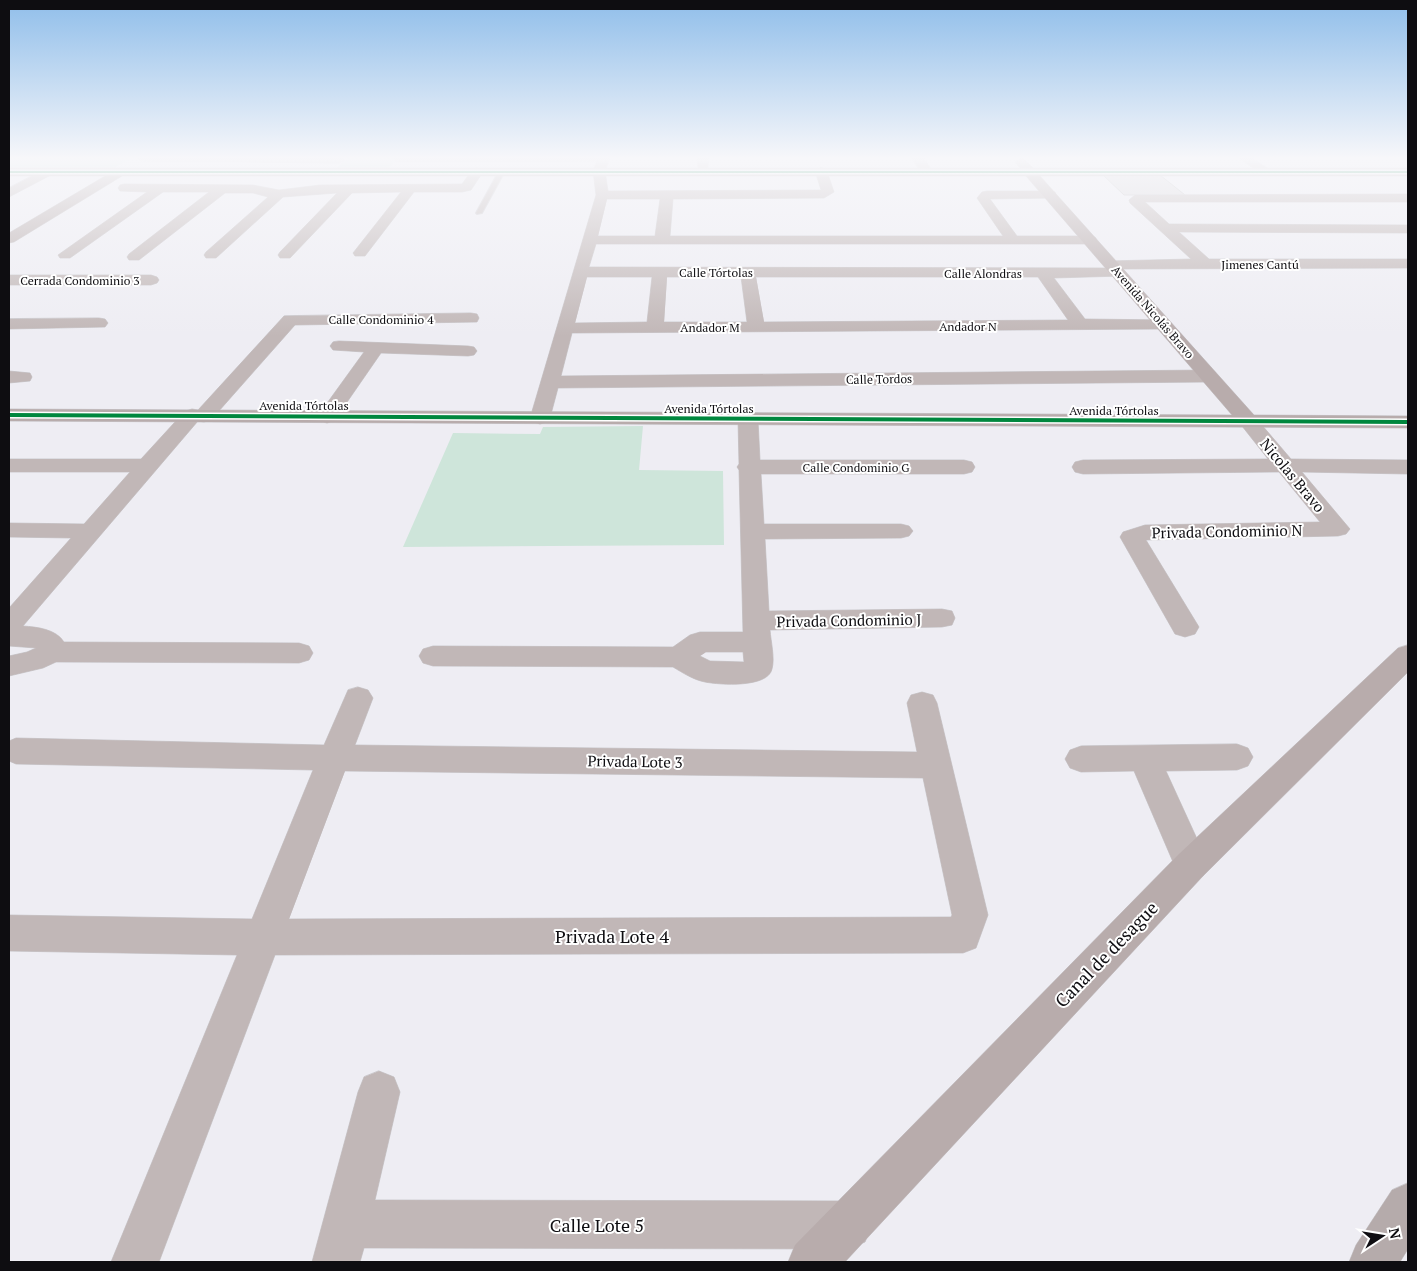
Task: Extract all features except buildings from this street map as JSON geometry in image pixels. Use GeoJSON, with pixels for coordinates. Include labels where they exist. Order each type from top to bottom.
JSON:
{"type":"FeatureCollection","features":[{"type":"Feature","properties":{"kind":"highway"},"geometry":{"type":"LineString","coordinates":[[1374,1262],[1408,1206]]}},
{"type":"Feature","properties":{"kind":"street"},"geometry":{"type":"LineString","coordinates":[[9,239],[44,217]]}},
{"type":"Feature","properties":{"kind":"street"},"geometry":{"type":"LineString","coordinates":[[65,255],[119,217]]}},
{"type":"Feature","properties":{"kind":"street"},"geometry":{"type":"LineString","coordinates":[[134,257],[185,217]]}},
{"type":"Feature","properties":{"kind":"street"},"geometry":{"type":"LineString","coordinates":[[211,255],[253,217]]}},
{"type":"Feature","properties":{"kind":"street"},"geometry":{"type":"LineString","coordinates":[[285,255],[321,217]]}},
{"type":"Feature","properties":{"kind":"street"},"geometry":{"type":"LineString","coordinates":[[360,253],[388,217]]}},
{"type":"Feature","properties":{"kind":"street"},"geometry":{"type":"LineString","coordinates":[[540,418],[597,217]]}},
{"type":"Feature","properties":{"kind":"street"},"geometry":{"type":"LineString","coordinates":[[662,240],[664,217]]}},
{"type":"Feature","properties":{"kind":"street"},"geometry":{"type":"LineString","coordinates":[[997,217],[1013,240]]}},
{"type":"Feature","properties":{"kind":"street","name":"Avenida Nicolás Bravo"},"geometry":{"type":"LineString","coordinates":[[1070,217],[1248,421]]}},
{"type":"Feature","properties":{"kind":"street"},"geometry":{"type":"LineString","coordinates":[[1154,217],[1205,264]]}},
{"type":"Feature","properties":{"kind":"street"},"geometry":{"type":"LineString","coordinates":[[1165,228],[1408,228]]}},
{"type":"Feature","properties":{"kind":"street"},"geometry":{"type":"LineString","coordinates":[[591,240],[1090,240]]}},
{"type":"Feature","properties":{"kind":"street"},"geometry":{"type":"LineString","coordinates":[[841,240],[849,272]]}},
{"type":"Feature","properties":{"kind":"street","name":"Jimenes Cantú"},"geometry":{"type":"LineString","coordinates":[[1114,269],[1205,264],[1408,264]]}},
{"type":"Feature","properties":{"kind":"street","name":"Calle Alondras"},"geometry":{"type":"LineString","coordinates":[[849,272],[1043,273],[1114,269]]}},
{"type":"Feature","properties":{"kind":"street","name":"Calle Tórtolas"},"geometry":{"type":"LineString","coordinates":[[582,272],[849,272]]}},
{"type":"Feature","properties":{"kind":"street"},"geometry":{"type":"LineString","coordinates":[[655,327],[660,272]]}},
{"type":"Feature","properties":{"kind":"street"},"geometry":{"type":"LineString","coordinates":[[748,272],[756,327]]}},
{"type":"Feature","properties":{"kind":"street"},"geometry":{"type":"LineString","coordinates":[[1043,273],[1081,326],[1163,324]]}},
{"type":"Feature","properties":{"kind":"street","name":"Cerrada Condominio 3"},"geometry":{"type":"LineString","coordinates":[[9,280],[151,280]]}},
{"type":"Feature","properties":{"kind":"street","name":"Calle Condominio 4"},"geometry":{"type":"LineString","coordinates":[[198,416],[290,320],[471,318]]}},
{"type":"Feature","properties":{"kind":"street"},"geometry":{"type":"LineString","coordinates":[[9,324],[99,323]]}},
{"type":"Feature","properties":{"kind":"street","name":"Andador M"},"geometry":{"type":"LineString","coordinates":[[566,328],[855,326]]}},
{"type":"Feature","properties":{"kind":"street","name":"Andador N"},"geometry":{"type":"LineString","coordinates":[[855,326],[1081,326]]}},
{"type":"Feature","properties":{"kind":"street"},"geometry":{"type":"LineString","coordinates":[[339,346],[468,351]]}},
{"type":"Feature","properties":{"kind":"street"},"geometry":{"type":"LineString","coordinates":[[327,417],[376,348]]}},
{"type":"Feature","properties":{"kind":"street","name":"Calle Tordos"},"geometry":{"type":"LineString","coordinates":[[551,382],[1208,376]]}},
{"type":"Feature","properties":{"kind":"street","name":"Avenida Tórtolas"},"geometry":{"type":"LineString","coordinates":[[9,415],[1408,422]]}},
{"type":"Feature","properties":{"kind":"street"},"geometry":{"type":"LineString","coordinates":[[52,652],[51,644],[45,639],[26,636],[11,624],[147,466],[198,416]]}},
{"type":"Feature","properties":{"kind":"street"},"geometry":{"type":"LineString","coordinates":[[748,420],[748,466],[756,632]]}},
{"type":"Feature","properties":{"kind":"street","name":"Nicolas Bravo"},"geometry":{"type":"LineString","coordinates":[[1248,421],[1338,529]]}},
{"type":"Feature","properties":{"kind":"street"},"geometry":{"type":"LineString","coordinates":[[9,464],[147,466]]}},
{"type":"Feature","properties":{"kind":"street"},"geometry":{"type":"LineString","coordinates":[[1083,467],[1286,465],[1408,467]]}},
{"type":"Feature","properties":{"kind":"street","name":"Calle Condominio G"},"geometry":{"type":"LineString","coordinates":[[748,466],[964,467]]}},
{"type":"Feature","properties":{"kind":"street","name":"Privada Condominio N"},"geometry":{"type":"LineString","coordinates":[[1185,627],[1132,537],[1145,532],[1338,529]]}},
{"type":"Feature","properties":{"kind":"street"},"geometry":{"type":"LineString","coordinates":[[9,530],[90,531]]}},
{"type":"Feature","properties":{"kind":"street"},"geometry":{"type":"LineString","coordinates":[[752,532],[901,531]]}},
{"type":"Feature","properties":{"kind":"street","name":"Privada Condominio J"},"geometry":{"type":"LineString","coordinates":[[432,656],[678,657],[700,642],[756,632],[942,618]]}},
{"type":"Feature","properties":{"kind":"street"},"geometry":{"type":"LineString","coordinates":[[9,666],[34,661],[52,652],[299,653]]}},
{"type":"Feature","properties":{"kind":"street","name":"Canal de desague"},"geometry":{"type":"LineString","coordinates":[[812,1262],[1191,865],[1408,655]]}},
{"type":"Feature","properties":{"kind":"street"},"geometry":{"type":"LineString","coordinates":[[135,1262],[358,698]]}},
{"type":"Feature","properties":{"kind":"street"},"geometry":{"type":"LineString","coordinates":[[922,703],[936,764]]}},
{"type":"Feature","properties":{"kind":"street","name":"Privada Lote 3"},"geometry":{"type":"LineString","coordinates":[[16,751],[334,758],[936,764]]}},
{"type":"Feature","properties":{"kind":"street"},"geometry":{"type":"LineString","coordinates":[[1081,759],[1237,758]]}},
{"type":"Feature","properties":{"kind":"street"},"geometry":{"type":"LineString","coordinates":[[1145,759],[1191,865]]}},
{"type":"Feature","properties":{"kind":"street","name":"Privada Lote 4"},"geometry":{"type":"LineString","coordinates":[[9,933],[262,937],[962,935],[970,916],[936,764]]}},
{"type":"Feature","properties":{"kind":"street","name":"Calle Lote 5"},"geometry":{"type":"LineString","coordinates":[[379,1092],[341,1243],[848,1225]]}},
{"type":"Feature","properties":{"kind":"green space"},"geometry":{"type":"Polygon","coordinates":[[[643,426],[639,470],[723,471],[724,545],[403,547],[453,433],[540,434],[543,427],[643,426]]]}},
{"type":"Feature","properties":{"kind":"cycle path"},"geometry":{"type":"LineString","coordinates":[[9,415],[1408,422]]}}]}
